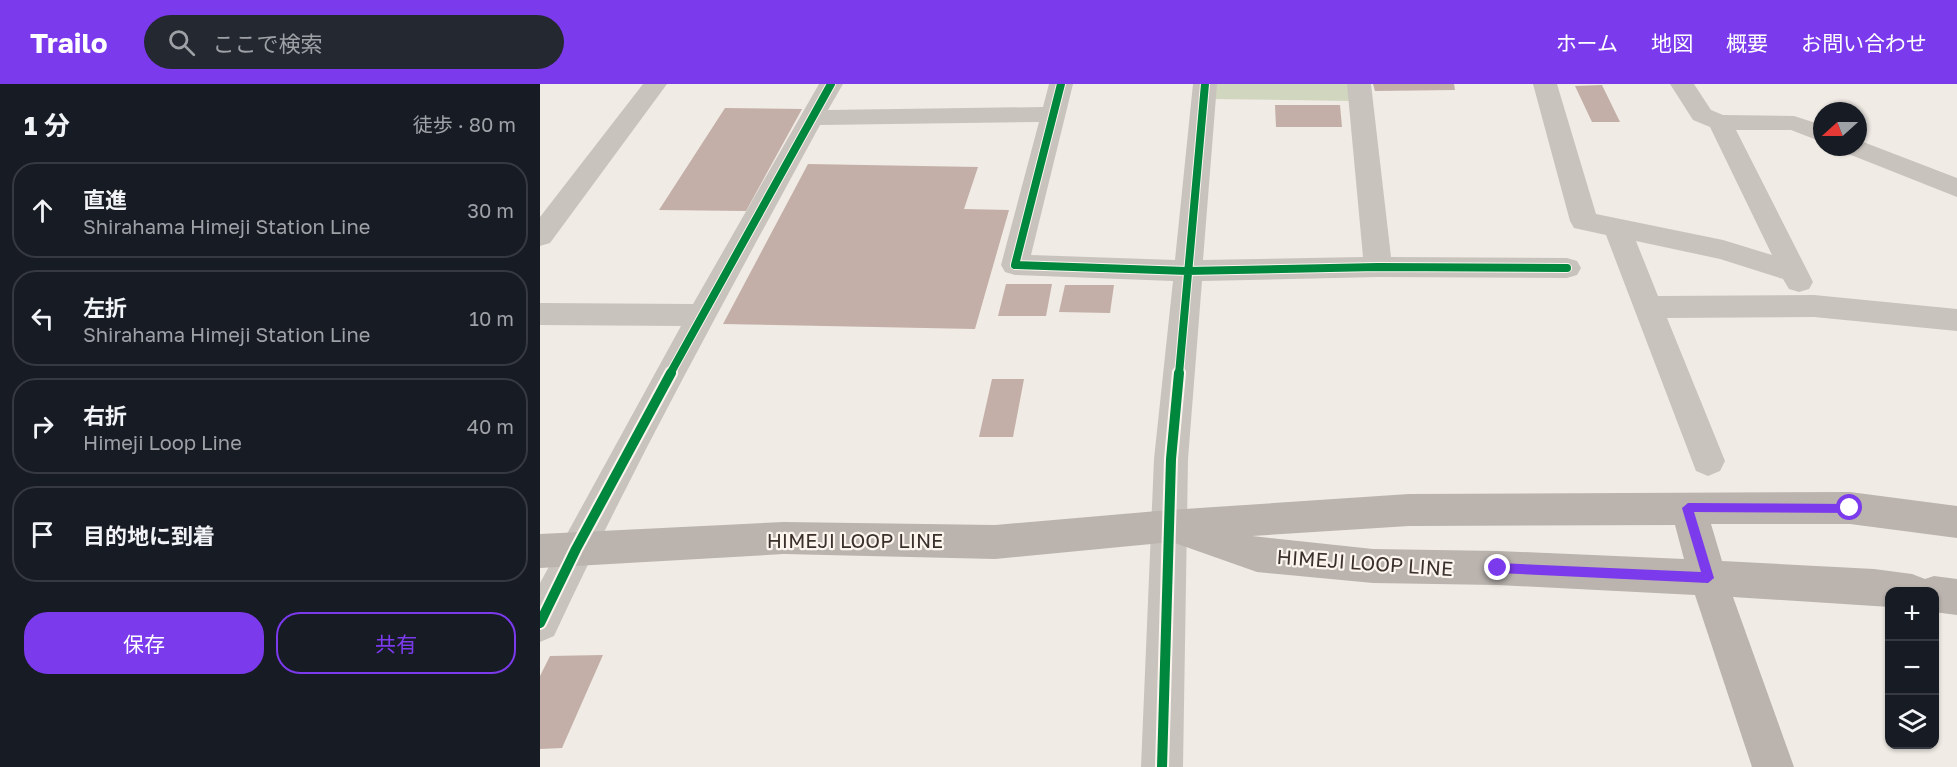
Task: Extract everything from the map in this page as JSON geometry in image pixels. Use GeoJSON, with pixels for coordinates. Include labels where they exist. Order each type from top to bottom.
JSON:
{"type":"FeatureCollection","features":[{"type":"Feature","properties":{"kind":"main road"},"geometry":{"type":"LineString","coordinates":[[1688,508],[1708,578],[1773,767]]}},
{"type":"Feature","properties":{"kind":"main road","name":"HIMEJI LOOP LINE"},"geometry":{"type":"LineString","coordinates":[[540,550],[784,538],[995,542],[1169,526],[1409,510],[1850,508],[1957,522]]}},
{"type":"Feature","properties":{"kind":"main road","name":"HIMEJI LOOP LINE"},"geometry":{"type":"LineString","coordinates":[[1169,526],[1257,555],[1373,566],[1498,568],[1885,587]]}},
{"type":"Feature","properties":{"kind":"main road"},"geometry":{"type":"LineString","coordinates":[[1939,595],[1957,597]]}},
{"type":"Feature","properties":{"kind":"street"},"geometry":{"type":"LineString","coordinates":[[540,236],[655,84]]}},
{"type":"Feature","properties":{"kind":"street"},"geometry":{"type":"LineString","coordinates":[[540,623],[576,549],[702,315],[831,84]]}},
{"type":"Feature","properties":{"kind":"street"},"geometry":{"type":"LineString","coordinates":[[1061,84],[1015,265],[1187,271],[1378,267],[1567,268]]}},
{"type":"Feature","properties":{"kind":"street"},"geometry":{"type":"LineString","coordinates":[[1162,767],[1171,459],[1205,84]]}},
{"type":"Feature","properties":{"kind":"street"},"geometry":{"type":"LineString","coordinates":[[1359,84],[1378,267]]}},
{"type":"Feature","properties":{"kind":"street"},"geometry":{"type":"LineString","coordinates":[[1545,84],[1584,221],[1724,250],[1793,272]]}},
{"type":"Feature","properties":{"kind":"street"},"geometry":{"type":"LineString","coordinates":[[1682,84],[1702,115],[1720,122],[1794,123],[1813,130]]}},
{"type":"Feature","properties":{"kind":"street"},"geometry":{"type":"LineString","coordinates":[[813,118],[1053,114]]}},
{"type":"Feature","properties":{"kind":"street"},"geometry":{"type":"LineString","coordinates":[[1720,122],[1793,272],[1814,306]]}},
{"type":"Feature","properties":{"kind":"street"},"geometry":{"type":"LineString","coordinates":[[1867,152],[1957,188]]}},
{"type":"Feature","properties":{"kind":"street"},"geometry":{"type":"LineString","coordinates":[[1617,227],[1708,461]]}},
{"type":"Feature","properties":{"kind":"street"},"geometry":{"type":"LineString","coordinates":[[1648,307],[1814,306],[1957,320]]}},
{"type":"Feature","properties":{"kind":"street"},"geometry":{"type":"LineString","coordinates":[[540,314],[702,315]]}},
{"type":"Feature","properties":{"kind":"green space"},"geometry":{"type":"Polygon","coordinates":[[[1211,84],[1351,84],[1352,101],[1210,99],[1211,84]]]}},
{"type":"Feature","properties":{"kind":"building"},"geometry":{"type":"Polygon","coordinates":[[[1373,84],[1454,84],[1455,90],[1375,91],[1373,84]]]}},
{"type":"Feature","properties":{"kind":"building"},"geometry":{"type":"Polygon","coordinates":[[[1602,85],[1620,122],[1592,122],[1575,86],[1602,85]]]}},
{"type":"Feature","properties":{"kind":"building"},"geometry":{"type":"Polygon","coordinates":[[[1275,105],[1340,105],[1342,127],[1276,127],[1275,105]]]}},
{"type":"Feature","properties":{"kind":"building"},"geometry":{"type":"Polygon","coordinates":[[[725,108],[802,109],[746,211],[659,210],[725,108]]]}},
{"type":"Feature","properties":{"kind":"building"},"geometry":{"type":"Polygon","coordinates":[[[808,164],[978,167],[964,209],[1009,210],[975,329],[723,324],[808,164]]]}},
{"type":"Feature","properties":{"kind":"building"},"geometry":{"type":"Polygon","coordinates":[[[1006,284],[1052,284],[1046,316],[998,316],[1006,284]]]}},
{"type":"Feature","properties":{"kind":"building"},"geometry":{"type":"Polygon","coordinates":[[[1065,285],[1114,285],[1110,313],[1059,312],[1065,285]]]}},
{"type":"Feature","properties":{"kind":"building"},"geometry":{"type":"Polygon","coordinates":[[[992,379],[1024,379],[1013,437],[979,437],[992,379]]]}},
{"type":"Feature","properties":{"kind":"building"},"geometry":{"type":"Polygon","coordinates":[[[603,655],[562,748],[540,749],[540,676],[550,656],[603,655]]]}},
{"type":"Feature","properties":{"kind":"cycle path"},"geometry":{"type":"LineString","coordinates":[[540,623],[576,549],[702,315],[831,84]]}},
{"type":"Feature","properties":{"kind":"cycle path"},"geometry":{"type":"LineString","coordinates":[[1061,84],[1015,265],[1187,271],[1378,267],[1567,268]]}},
{"type":"Feature","properties":{"kind":"cycle path"},"geometry":{"type":"LineString","coordinates":[[1162,767],[1171,459],[1205,84]]}},
{"type":"Feature","properties":{"kind":"route"},"geometry":{"type":"LineString","coordinates":[[1498,568],[1708,578],[1688,508],[1850,508]]}}]}
